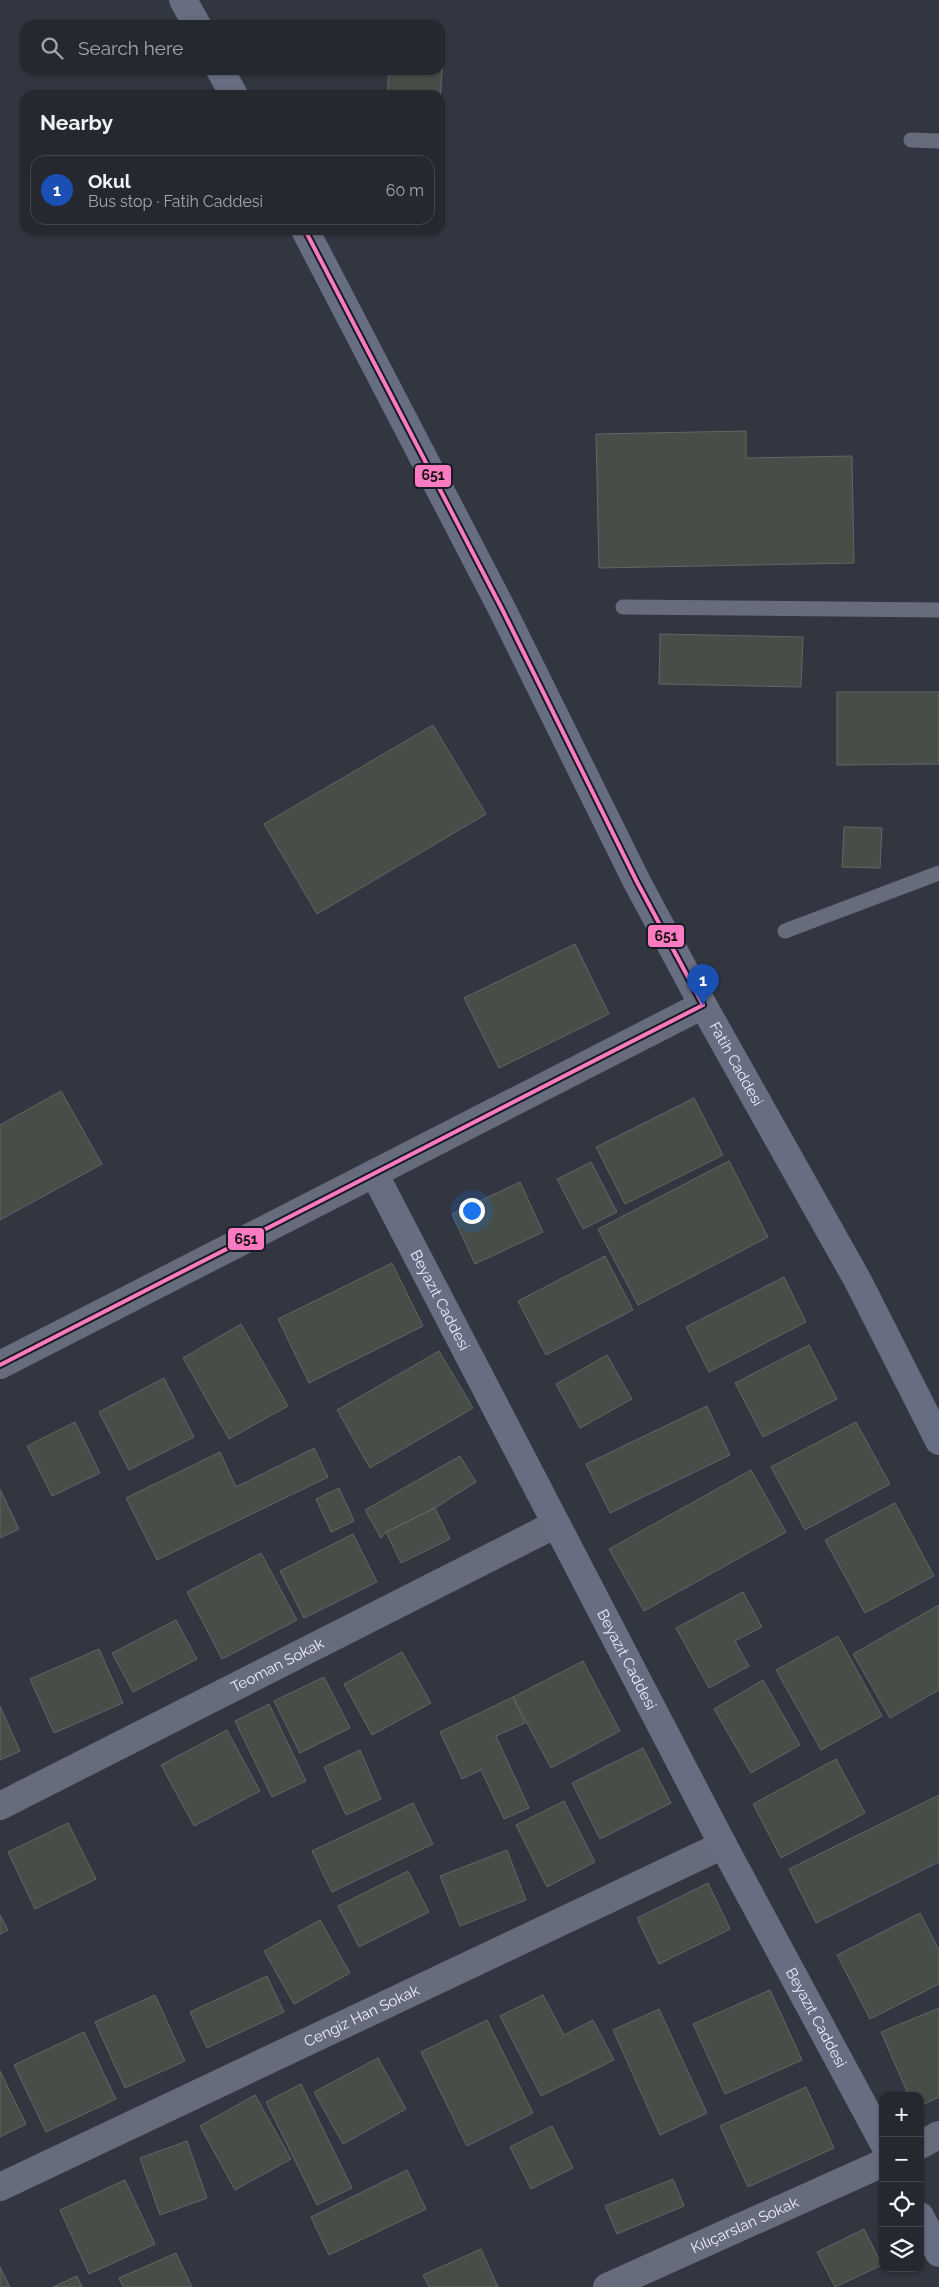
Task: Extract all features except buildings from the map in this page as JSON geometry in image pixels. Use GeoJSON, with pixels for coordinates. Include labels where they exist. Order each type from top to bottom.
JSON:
{"type":"FeatureCollection","features":[{"type":"Feature","properties":{"kind":"street"},"geometry":{"type":"LineString","coordinates":[[183,0],[193,20]]}},
{"type":"Feature","properties":{"kind":"street"},"geometry":{"type":"LineString","coordinates":[[223,75],[231,90]]}},
{"type":"Feature","properties":{"kind":"street","name":"Fatih Caddesi"},"geometry":{"type":"LineString","coordinates":[[308,235],[502,609],[637,882],[703,1006],[858,1282],[939,1441]]}},
{"type":"Feature","properties":{"kind":"street"},"geometry":{"type":"LineString","coordinates":[[0,1365],[703,1006]]}},
{"type":"Feature","properties":{"kind":"street","name":"Beyazıt Caddesi"},"geometry":{"type":"LineString","coordinates":[[375,1174],[723,1845],[880,2137]]}},
{"type":"Feature","properties":{"kind":"street","name":"Teoman Sokak"},"geometry":{"type":"LineString","coordinates":[[0,1806],[556,1524]]}},
{"type":"Feature","properties":{"kind":"street","name":"Cengiz Han Sokak"},"geometry":{"type":"LineString","coordinates":[[0,2187],[723,1845]]}},
{"type":"Feature","properties":{"kind":"street"},"geometry":{"type":"LineString","coordinates":[[924,2143],[939,2136]]}},
{"type":"Feature","properties":{"kind":"street","name":"Kılıçarslan Sokak"},"geometry":{"type":"LineString","coordinates":[[607,2287],[879,2165]]}},
{"type":"Feature","properties":{"kind":"street"},"geometry":{"type":"LineString","coordinates":[[924,2224],[939,2254]]}},
{"type":"Feature","properties":{"kind":"lane"},"geometry":{"type":"LineString","coordinates":[[911,140],[939,141]]}},
{"type":"Feature","properties":{"kind":"lane"},"geometry":{"type":"LineString","coordinates":[[623,607],[939,610]]}},
{"type":"Feature","properties":{"kind":"lane"},"geometry":{"type":"LineString","coordinates":[[785,931],[939,873]]}},
{"type":"Feature","properties":{"kind":"transit line","name":"651"},"geometry":{"type":"LineString","coordinates":[[0,1365],[703,1005],[637,882],[502,609],[308,235]]}},
{"type":"Feature","properties":{"kind":"place","name":"Okul"},"geometry":{"type":"Point","coordinates":[703,1005]}}]}
